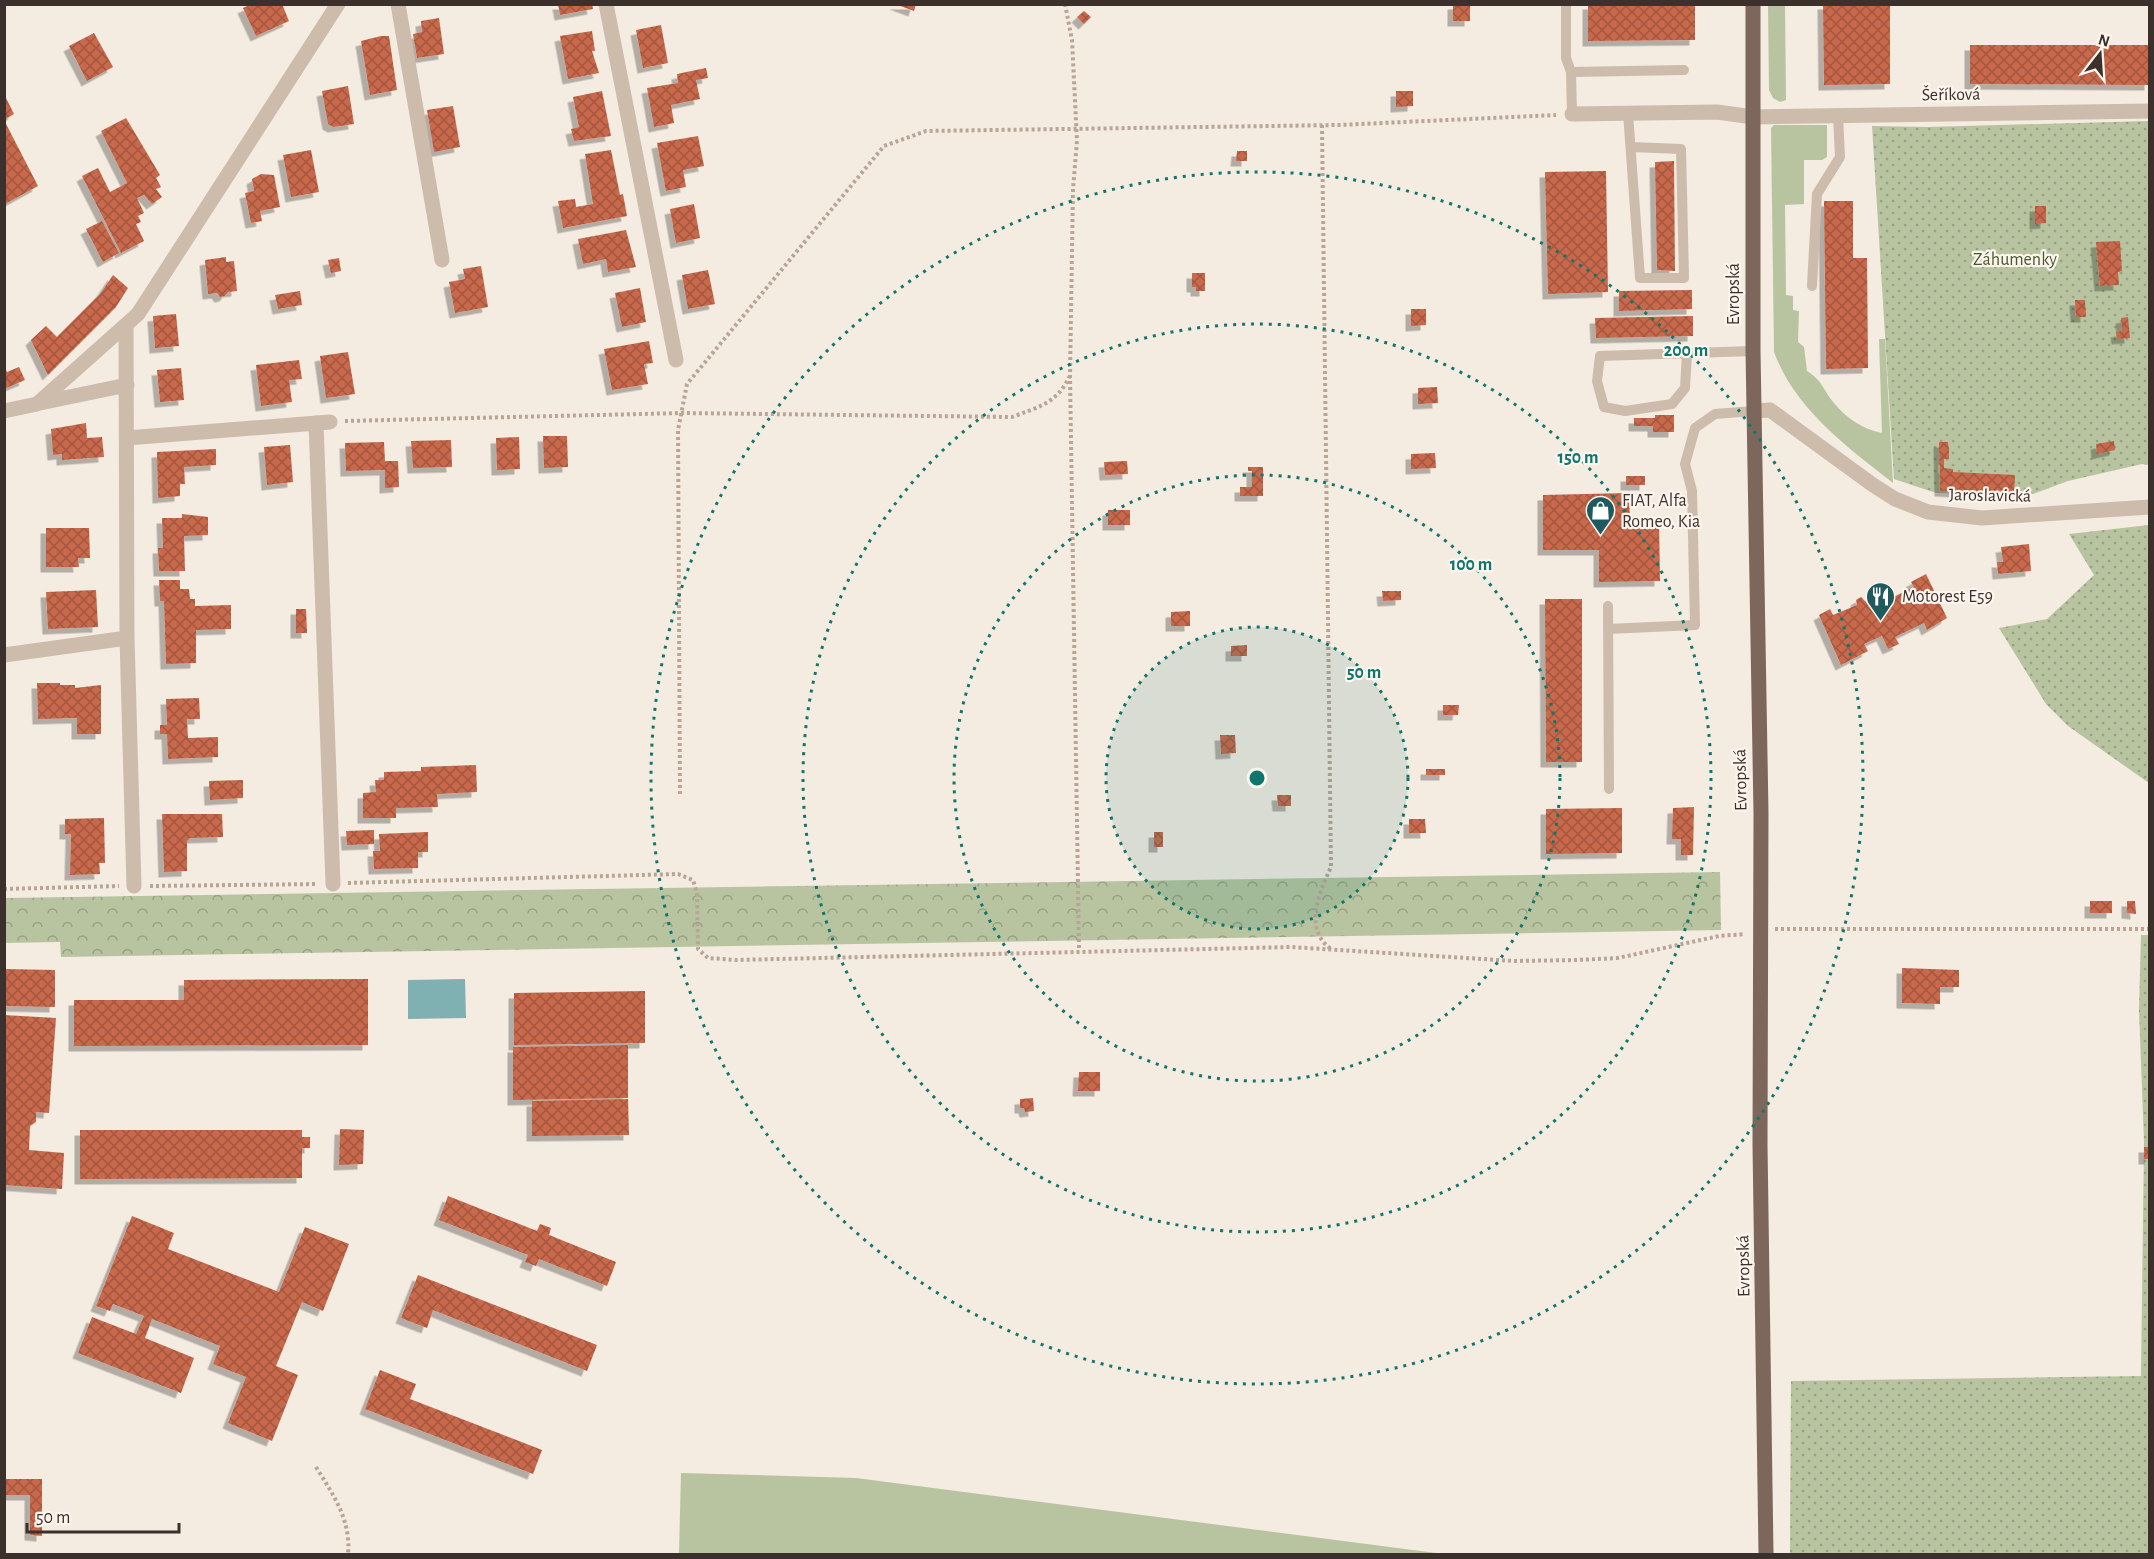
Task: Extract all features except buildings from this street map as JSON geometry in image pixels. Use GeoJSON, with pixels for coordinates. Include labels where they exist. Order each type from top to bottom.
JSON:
{"type":"FeatureCollection","features":[{"type":"Feature","properties":{"kind":"main road","name":"Evropská"},"geometry":{"type":"LineString","coordinates":[[1753,4],[1753,411],[1766,1554]]}},
{"type":"Feature","properties":{"kind":"street"},"geometry":{"type":"LineString","coordinates":[[37,404],[138,315],[338,4]]}},
{"type":"Feature","properties":{"kind":"street"},"geometry":{"type":"LineString","coordinates":[[398,4],[442,260]]}},
{"type":"Feature","properties":{"kind":"street"},"geometry":{"type":"LineString","coordinates":[[606,4],[676,360]]}},
{"type":"Feature","properties":{"kind":"street","name":"Šeříková"},"geometry":{"type":"LineString","coordinates":[[1572,114],[1717,112],[1753,117],[2150,111]]}},
{"type":"Feature","properties":{"kind":"street"},"geometry":{"type":"LineString","coordinates":[[126,325],[127,638],[134,886]]}},
{"type":"Feature","properties":{"kind":"street"},"geometry":{"type":"LineString","coordinates":[[4,411],[127,385]]}},
{"type":"Feature","properties":{"kind":"street","name":"Jaroslavická"},"geometry":{"type":"LineString","coordinates":[[1753,411],[1770,410],[1873,485],[1895,499],[1928,512],[1982,518],[2150,507]]}},
{"type":"Feature","properties":{"kind":"street"},"geometry":{"type":"LineString","coordinates":[[127,438],[323,422],[333,884]]}},
{"type":"Feature","properties":{"kind":"street"},"geometry":{"type":"LineString","coordinates":[[4,655],[127,638]]}},
{"type":"Feature","properties":{"kind":"lane"},"geometry":{"type":"LineString","coordinates":[[1566,4],[1566,57],[1571,72],[1572,114]]}},
{"type":"Feature","properties":{"kind":"lane"},"geometry":{"type":"LineString","coordinates":[[1571,72],[1684,70]]}},
{"type":"Feature","properties":{"kind":"lane"},"geometry":{"type":"LineString","coordinates":[[1628,113],[1641,278],[1684,278],[1681,149],[1631,147]]}},
{"type":"Feature","properties":{"kind":"lane"},"geometry":{"type":"LineString","coordinates":[[1812,286],[1817,194],[1840,157],[1838,116]]}},
{"type":"Feature","properties":{"kind":"lane"},"geometry":{"type":"LineString","coordinates":[[1687,353],[1685,388],[1672,404],[1624,411],[1604,407],[1597,381],[1600,356],[1687,353],[1753,351]]}},
{"type":"Feature","properties":{"kind":"lane"},"geometry":{"type":"LineString","coordinates":[[1608,629],[1695,625],[1692,491],[1685,464],[1695,428],[1715,414],[1753,411]]}},
{"type":"Feature","properties":{"kind":"lane"},"geometry":{"type":"LineString","coordinates":[[1608,606],[1609,789]]}},
{"type":"Feature","properties":{"kind":"path"},"geometry":{"type":"LineString","coordinates":[[1065,4],[1072,40],[1076,128],[1070,376],[1078,950]]}},
{"type":"Feature","properties":{"kind":"path"},"geometry":{"type":"LineString","coordinates":[[680,794],[678,430],[687,384],[884,146],[926,130],[1322,125],[1572,114]]}},
{"type":"Feature","properties":{"kind":"path"},"geometry":{"type":"LineString","coordinates":[[1322,125],[1331,867],[1319,895],[1316,932],[1322,942],[1334,951]]}},
{"type":"Feature","properties":{"kind":"path"},"geometry":{"type":"LineString","coordinates":[[323,422],[682,413],[1012,417],[1048,404],[1065,387],[1070,376]]}},
{"type":"Feature","properties":{"kind":"path"},"geometry":{"type":"LineString","coordinates":[[246,885],[678,874],[693,880],[697,893],[698,949],[708,958],[736,960],[1078,950],[1291,947],[1514,961],[1577,960],[1618,957],[1760,929],[2150,929]]}},
{"type":"Feature","properties":{"kind":"path"},"geometry":{"type":"LineString","coordinates":[[316,1467],[337,1502],[350,1535],[348,1554]]}},
{"type":"Feature","properties":{"kind":"green space"},"geometry":{"type":"Polygon","coordinates":[[[1768,5],[1785,5],[1786,100],[1780,102],[1773,98],[1769,90],[1768,5]]]}},
{"type":"Feature","properties":{"kind":"green space","name":"Záhumenky"},"geometry":{"type":"Polygon","coordinates":[[[2149,121],[2149,465],[2142,464],[2068,481],[2033,494],[1936,493],[1894,479],[1872,126],[1928,127],[2149,121]]]}},
{"type":"Feature","properties":{"kind":"green space"},"geometry":{"type":"Polygon","coordinates":[[[1774,125],[1827,125],[1827,157],[1822,160],[1804,160],[1804,204],[1785,205],[1786,295],[1793,296],[1793,310],[1799,311],[1798,342],[1804,347],[1807,371],[1820,382],[1844,414],[1868,429],[1882,433],[1879,339],[1885,339],[1893,483],[1841,441],[1809,409],[1783,373],[1774,352],[1771,128],[1774,125]]]}},
{"type":"Feature","properties":{"kind":"green space"},"geometry":{"type":"Polygon","coordinates":[[[2150,525],[2149,783],[2068,726],[2046,704],[1999,628],[2047,619],[2094,575],[2069,534],[2150,525]]]}},
{"type":"Feature","properties":{"kind":"green space"},"geometry":{"type":"Polygon","coordinates":[[[1720,872],[1721,930],[61,957],[60,942],[4,943],[5,898],[1720,872]]]}},
{"type":"Feature","properties":{"kind":"green space"},"geometry":{"type":"Polygon","coordinates":[[[2141,935],[2149,935],[2149,1554],[1790,1554],[1791,1381],[2141,1376],[2144,1141],[2139,1010],[2141,935]]]}},
{"type":"Feature","properties":{"kind":"green space"},"geometry":{"type":"Polygon","coordinates":[[[681,1473],[856,1478],[1444,1554],[679,1554],[681,1473]]]}},
{"type":"Feature","properties":{"kind":"water"},"geometry":{"type":"Polygon","coordinates":[[[465,979],[466,1018],[408,1019],[408,980],[465,979]]]}},
{"type":"Feature","properties":{"kind":"place","name":"FIAT, Alfa Romeo, Kia"},"geometry":{"type":"Point","coordinates":[1601,536]}},
{"type":"Feature","properties":{"kind":"place","name":"Motorest E59"},"geometry":{"type":"Point","coordinates":[1881,622]}}]}
